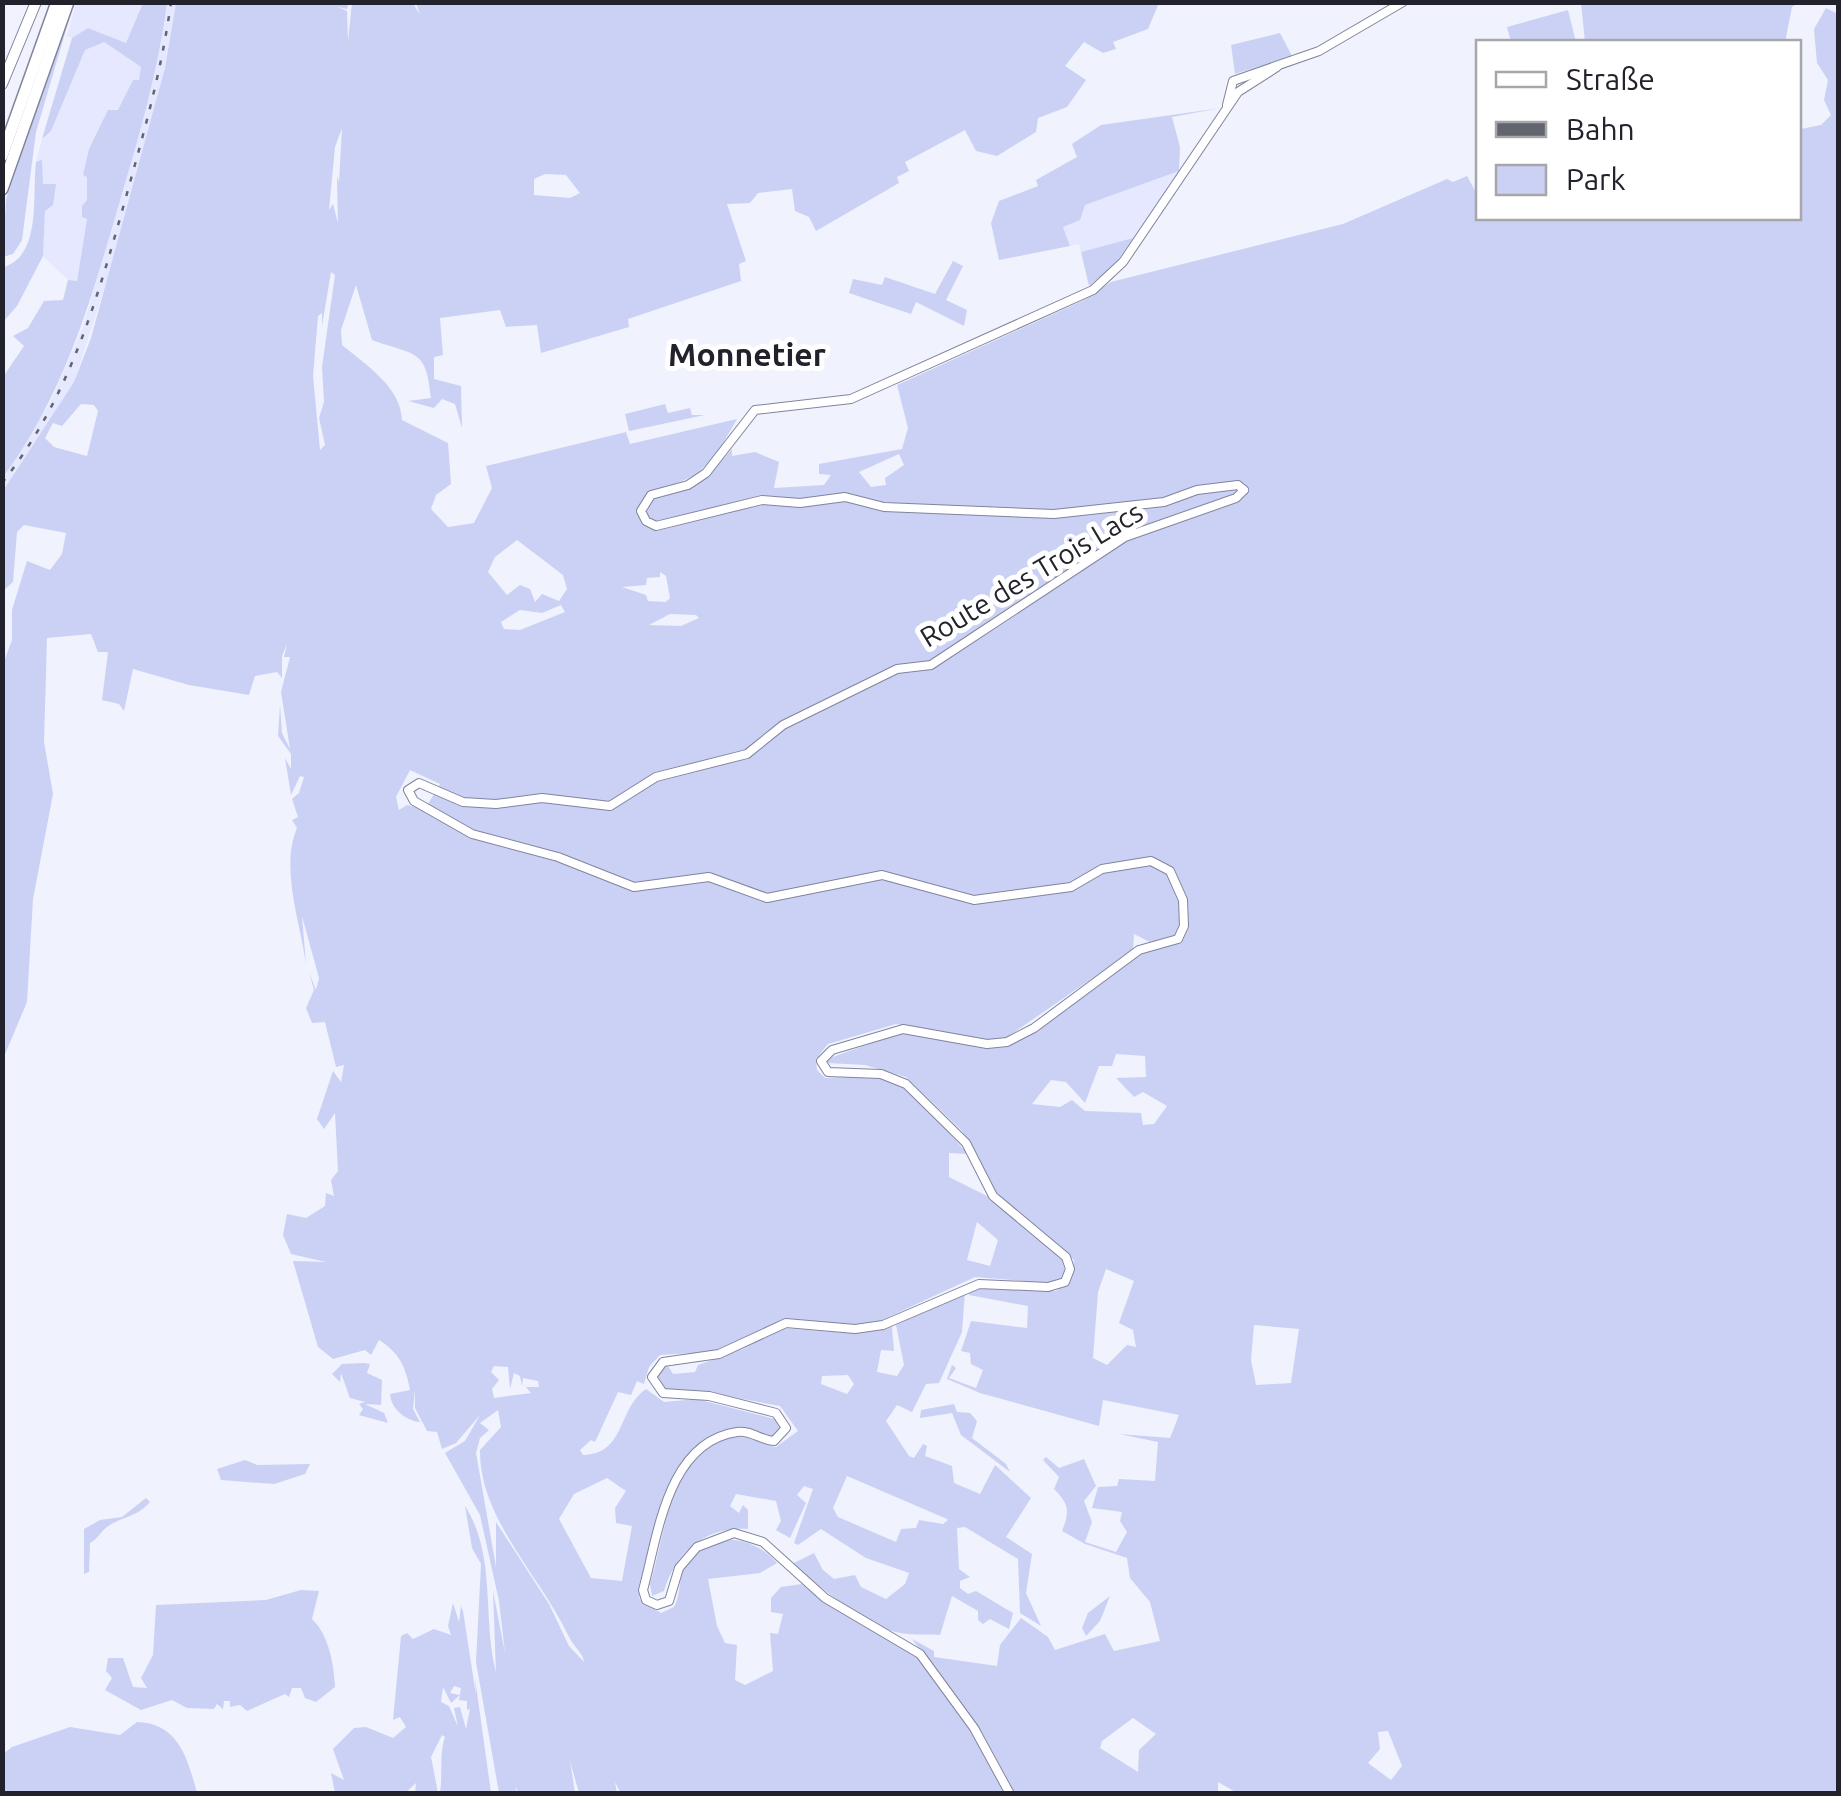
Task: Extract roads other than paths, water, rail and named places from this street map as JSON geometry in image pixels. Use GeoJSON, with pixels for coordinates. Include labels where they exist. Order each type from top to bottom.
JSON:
{"type":"FeatureCollection","features":[{"type":"Feature","properties":{"kind":"highway"},"geometry":{"type":"LineString","coordinates":[[2,156],[57,2]]}},
{"type":"Feature","properties":{"kind":"highway"},"geometry":{"type":"LineString","coordinates":[[2,189],[68,2]]}},
{"type":"Feature","properties":{"kind":"main road"},"geometry":{"type":"LineString","coordinates":[[2,84],[36,2]]}},
{"type":"Feature","properties":{"kind":"street","name":"Route des Trois Lacs"},"geometry":{"type":"LineString","coordinates":[[1010,1794],[974,1728],[925,1659],[902,1640],[825,1598],[763,1542],[740,1534],[714,1537],[684,1558],[669,1601],[654,1604],[643,1593],[665,1506],[695,1452],[731,1433],[746,1432],[774,1442],[786,1430],[784,1418],[776,1413],[709,1396],[660,1392],[652,1380],[660,1363],[720,1354],[778,1325],[870,1328],[968,1287],[997,1283],[1053,1287],[1068,1278],[1066,1256],[993,1196],[971,1150],[937,1110],[890,1076],[828,1072],[820,1061],[832,1050],[903,1029],[987,1044],[1007,1042],[1139,950],[1178,939],[1184,926],[1183,900],[1174,878],[1163,865],[1138,860],[1092,872],[1070,887],[974,900],[878,875],[767,898],[710,877],[630,887],[565,859],[479,837],[410,797],[409,788],[419,783],[463,802],[496,804],[542,798],[611,806],[656,777],[745,754],[784,726],[898,669],[932,665],[1124,537],[1244,492],[1238,485],[1206,488],[1175,501],[1054,514],[884,507],[846,497],[800,503],[762,500],[659,526],[646,521],[641,511],[647,498],[706,474],[745,418],[765,407],[815,406],[851,399],[1082,296],[1123,262],[1237,88],[1338,42],[1403,2]]}},
{"type":"Feature","properties":{"kind":"railway"},"geometry":{"type":"LineString","coordinates":[[2,483],[46,417],[92,310],[146,124],[171,2]]}},
{"type":"Feature","properties":{"kind":"district","name":"Monnetier"},"geometry":{"type":"Point","coordinates":[747,354]}}]}
